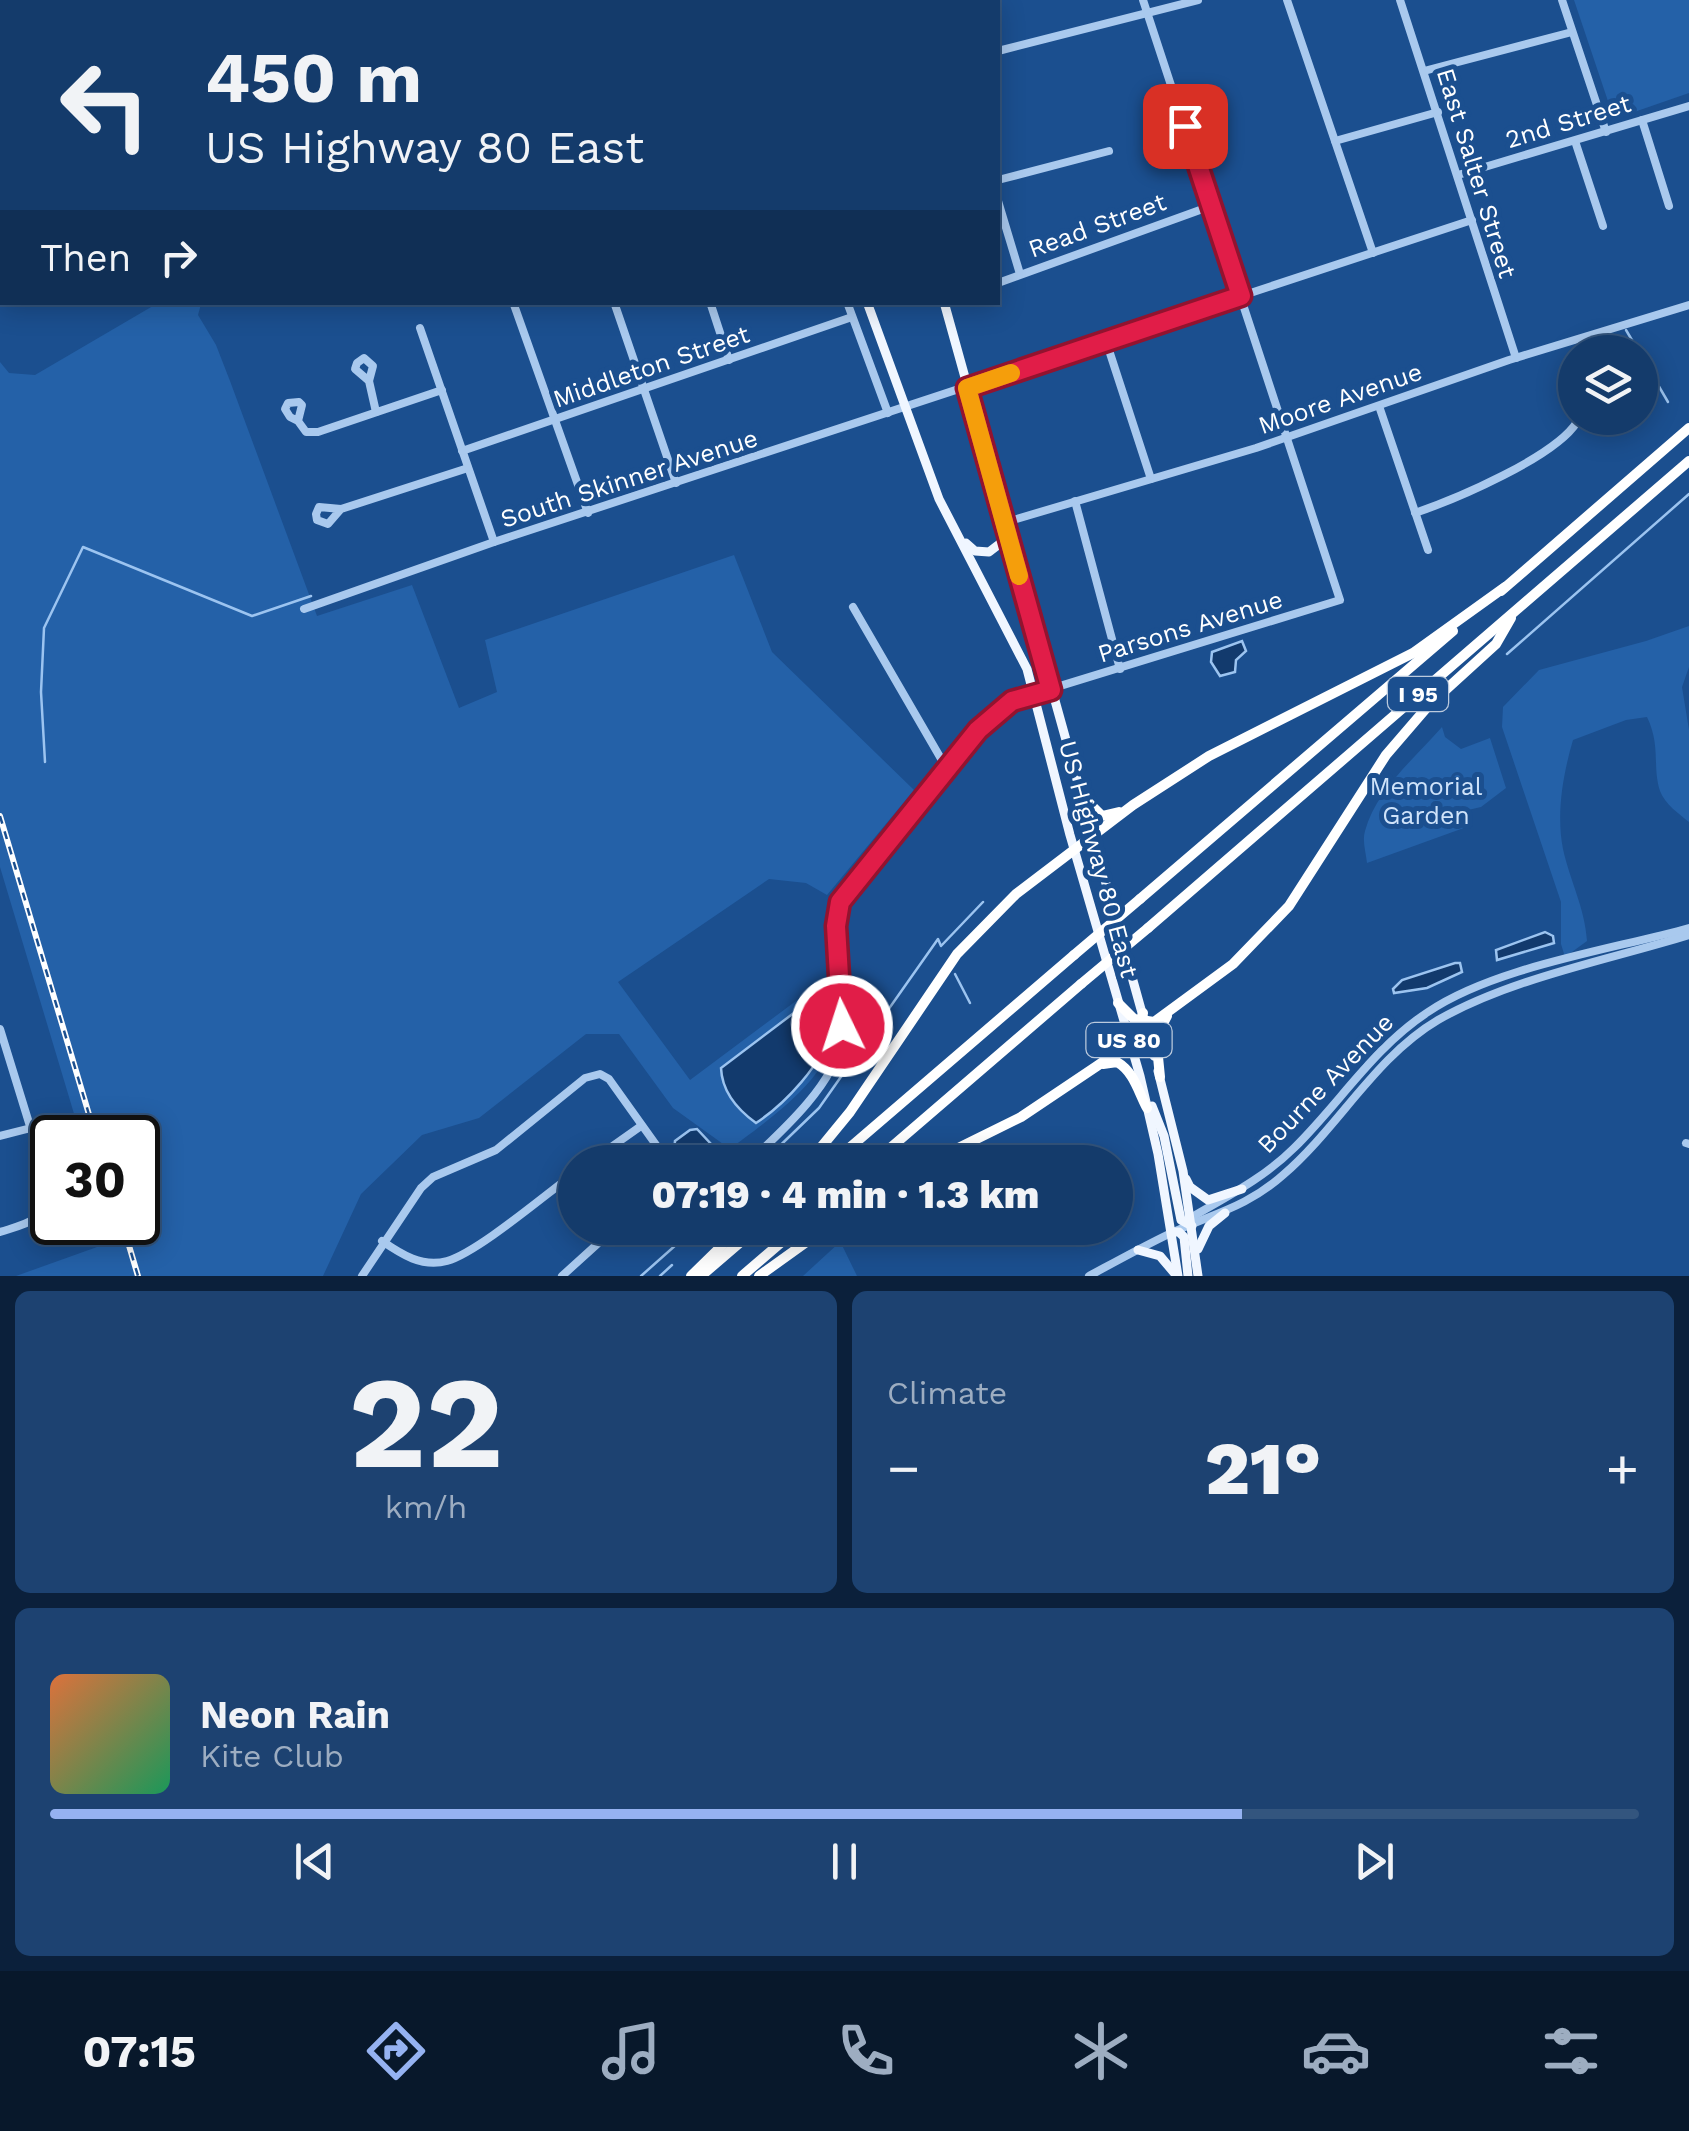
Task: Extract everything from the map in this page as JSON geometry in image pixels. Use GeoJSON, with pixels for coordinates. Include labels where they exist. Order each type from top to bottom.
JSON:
{"type":"FeatureCollection","features":[{"type":"Feature","properties":{"kind":"highway","name":"I 95"},"geometry":{"type":"LineString","coordinates":[[853,1145],[1689,428]]}},
{"type":"Feature","properties":{"kind":"highway","name":"I 95"},"geometry":{"type":"LineString","coordinates":[[894,1145],[1689,460]]}},
{"type":"Feature","properties":{"kind":"highway"},"geometry":{"type":"LineString","coordinates":[[822,1145],[850,1112],[957,954],[1016,894],[1134,805],[1246,735],[1413,653],[1505,587]]}},
{"type":"Feature","properties":{"kind":"highway"},"geometry":{"type":"LineString","coordinates":[[1160,1076],[1156,1038],[1161,1023],[1233,964],[1289,906],[1386,754],[1429,705],[1496,644],[1514,610]]}},
{"type":"Feature","properties":{"kind":"highway"},"geometry":{"type":"LineString","coordinates":[[1081,794],[1102,816],[1134,805]]}},
{"type":"Feature","properties":{"kind":"highway"},"geometry":{"type":"LineString","coordinates":[[1118,1003],[1130,1016],[1143,1019],[1175,1008]]}},
{"type":"Feature","properties":{"kind":"highway"},"geometry":{"type":"LineString","coordinates":[[964,1145],[1021,1117],[1130,1043],[1143,1019]]}},
{"type":"Feature","properties":{"kind":"highway"},"geometry":{"type":"LineString","coordinates":[[1097,1066],[1118,1062],[1124,1066],[1148,1108]]}},
{"type":"Feature","properties":{"kind":"highway"},"geometry":{"type":"LineString","coordinates":[[691,1276],[723,1245]]}},
{"type":"Feature","properties":{"kind":"highway"},"geometry":{"type":"LineString","coordinates":[[701,1276],[737,1245]]}},
{"type":"Feature","properties":{"kind":"highway"},"geometry":{"type":"LineString","coordinates":[[742,1276],[778,1245]]}},
{"type":"Feature","properties":{"kind":"highway"},"geometry":{"type":"LineString","coordinates":[[759,1276],[802,1245]]}},
{"type":"Feature","properties":{"kind":"main road","name":"US Highway 80 East"},"geometry":{"type":"LineString","coordinates":[[867,305],[939,499],[1014,638],[1034,696],[1148,1108],[1177,1276]]}},
{"type":"Feature","properties":{"kind":"main road","name":"US Highway 80 East"},"geometry":{"type":"LineString","coordinates":[[946,305],[1003,524],[1160,1076],[1183,1171],[1198,1276]]}},
{"type":"Feature","properties":{"kind":"main road"},"geometry":{"type":"LineString","coordinates":[[956,529],[971,549],[984,553],[1002,542],[1003,524]]}},
{"type":"Feature","properties":{"kind":"main road"},"geometry":{"type":"LineString","coordinates":[[1140,1076],[1164,1136],[1188,1222]]}},
{"type":"Feature","properties":{"kind":"main road"},"geometry":{"type":"LineString","coordinates":[[1183,1171],[1190,1187],[1208,1200],[1242,1189]]}},
{"type":"Feature","properties":{"kind":"main road"},"geometry":{"type":"LineString","coordinates":[[1196,1256],[1203,1236],[1225,1212]]}},
{"type":"Feature","properties":{"kind":"main road"},"geometry":{"type":"LineString","coordinates":[[1172,1232],[1184,1237],[1188,1276]]}},
{"type":"Feature","properties":{"kind":"main road"},"geometry":{"type":"LineString","coordinates":[[1138,1250],[1160,1256],[1177,1276]]}},
{"type":"Feature","properties":{"kind":"street"},"geometry":{"type":"LineString","coordinates":[[1143,0],[1288,438]]}},
{"type":"Feature","properties":{"kind":"street"},"geometry":{"type":"LineString","coordinates":[[1000,50],[1198,0]]}},
{"type":"Feature","properties":{"kind":"street"},"geometry":{"type":"LineString","coordinates":[[1287,0],[1373,253]]}},
{"type":"Feature","properties":{"kind":"street","name":"East Salter Street"},"geometry":{"type":"LineString","coordinates":[[1400,0],[1516,358]]}},
{"type":"Feature","properties":{"kind":"street"},"geometry":{"type":"LineString","coordinates":[[1562,0],[1606,132]]}},
{"type":"Feature","properties":{"kind":"street"},"geometry":{"type":"LineString","coordinates":[[1424,71],[1572,32]]}},
{"type":"Feature","properties":{"kind":"street","name":"2nd Street"},"geometry":{"type":"LineString","coordinates":[[1458,174],[1689,106]]}},
{"type":"Feature","properties":{"kind":"street"},"geometry":{"type":"LineString","coordinates":[[1335,141],[1438,112]]}},
{"type":"Feature","properties":{"kind":"street"},"geometry":{"type":"LineString","coordinates":[[1642,120],[1669,206]]}},
{"type":"Feature","properties":{"kind":"street"},"geometry":{"type":"LineString","coordinates":[[1575,141],[1603,226]]}},
{"type":"Feature","properties":{"kind":"street"},"geometry":{"type":"LineString","coordinates":[[1000,179],[1109,151]]}},
{"type":"Feature","properties":{"kind":"street","name":"Read Street"},"geometry":{"type":"LineString","coordinates":[[1000,282],[1211,206]]}},
{"type":"Feature","properties":{"kind":"street"},"geometry":{"type":"LineString","coordinates":[[1000,208],[1020,274]]}},
{"type":"Feature","properties":{"kind":"street","name":"South Skinner Avenue"},"geometry":{"type":"LineString","coordinates":[[304,609],[494,542],[1472,220]]}},
{"type":"Feature","properties":{"kind":"street"},"geometry":{"type":"LineString","coordinates":[[515,305],[588,513]]}},
{"type":"Feature","properties":{"kind":"street"},"geometry":{"type":"LineString","coordinates":[[615,305],[676,483]]}},
{"type":"Feature","properties":{"kind":"street"},"geometry":{"type":"LineString","coordinates":[[711,305],[729,360]]}},
{"type":"Feature","properties":{"kind":"street"},"geometry":{"type":"LineString","coordinates":[[848,305],[888,414]]}},
{"type":"Feature","properties":{"kind":"street","name":"Moore Avenue"},"geometry":{"type":"LineString","coordinates":[[1003,524],[1288,438],[1516,358],[1689,305]]}},
{"type":"Feature","properties":{"kind":"street","name":"Middleton Street"},"geometry":{"type":"LineString","coordinates":[[462,451],[852,317]]}},
{"type":"Feature","properties":{"kind":"street"},"geometry":{"type":"LineString","coordinates":[[420,328],[494,542]]}},
{"type":"Feature","properties":{"kind":"street"},"geometry":{"type":"LineString","coordinates":[[1106,341],[1151,479]]}},
{"type":"Feature","properties":{"kind":"street"},"geometry":{"type":"LineString","coordinates":[[369,381],[376,412]]}},
{"type":"Feature","properties":{"kind":"street"},"geometry":{"type":"LineString","coordinates":[[298,421],[306,432],[318,432],[442,390]]}},
{"type":"Feature","properties":{"kind":"street"},"geometry":{"type":"LineString","coordinates":[[1379,406],[1428,550]]}},
{"type":"Feature","properties":{"kind":"street"},"geometry":{"type":"LineString","coordinates":[[1416,513],[1486,485],[1565,435]]}},
{"type":"Feature","properties":{"kind":"street","name":"Parsons Avenue"},"geometry":{"type":"LineString","coordinates":[[766,1145],[827,1078],[836,1060],[842,1026],[836,926],[840,902],[946,769],[996,714],[1012,701],[1340,600],[1288,438]]}},
{"type":"Feature","properties":{"kind":"street"},"geometry":{"type":"LineString","coordinates":[[341,510],[468,468]]}},
{"type":"Feature","properties":{"kind":"street"},"geometry":{"type":"LineString","coordinates":[[1075,501],[1120,668]]}},
{"type":"Feature","properties":{"kind":"street"},"geometry":{"type":"LineString","coordinates":[[853,607],[946,769]]}},
{"type":"Feature","properties":{"kind":"street","name":"Bourne Avenue"},"geometry":{"type":"LineString","coordinates":[[1188,1222],[1242,1189],[1294,1148],[1383,1046],[1431,1009],[1493,980],[1689,931]]}},
{"type":"Feature","properties":{"kind":"street","name":"Bourne Avenue"},"geometry":{"type":"LineString","coordinates":[[1188,1222],[1225,1212],[1258,1194],[1304,1158],[1403,1047],[1434,1023],[1484,997],[1689,931]]}},
{"type":"Feature","properties":{"kind":"street"},"geometry":{"type":"LineString","coordinates":[[0,1029],[30,1125]]}},
{"type":"Feature","properties":{"kind":"street"},"geometry":{"type":"LineString","coordinates":[[362,1276],[420,1188],[433,1177],[496,1150],[585,1078],[600,1074],[609,1079],[656,1145]]}},
{"type":"Feature","properties":{"kind":"street"},"geometry":{"type":"LineString","coordinates":[[614,1145],[641,1126]]}},
{"type":"Feature","properties":{"kind":"street"},"geometry":{"type":"LineString","coordinates":[[0,1136],[30,1128]]}},
{"type":"Feature","properties":{"kind":"street"},"geometry":{"type":"LineString","coordinates":[[382,1241],[406,1258],[446,1262],[558,1185]]}},
{"type":"Feature","properties":{"kind":"street"},"geometry":{"type":"LineString","coordinates":[[0,1232],[30,1220]]}},
{"type":"Feature","properties":{"kind":"street"},"geometry":{"type":"LineString","coordinates":[[1088,1276],[1188,1222]]}},
{"type":"Feature","properties":{"kind":"street"},"geometry":{"type":"LineString","coordinates":[[562,1276],[597,1245]]}},
{"type":"Feature","properties":{"kind":"green space"},"geometry":{"type":"Polygon","coordinates":[[[1574,0],[1689,0],[1689,93],[1614,119],[1574,0]]]}},
{"type":"Feature","properties":{"kind":"green space"},"geometry":{"type":"Polygon","coordinates":[[[155,305],[201,305],[198,315],[216,345],[317,616],[412,585],[459,708],[497,692],[485,640],[734,555],[772,652],[914,790],[827,895],[806,883],[769,879],[618,982],[690,1080],[808,992],[824,987],[834,1025],[832,1044],[812,1079],[735,1145],[724,1145],[673,1108],[619,1034],[586,1034],[479,1118],[422,1135],[361,1194],[323,1276],[16,1276],[103,1245],[160,1245],[160,1115],[74,1115],[0,867],[0,362],[9,373],[35,375],[155,305]]]}},
{"type":"Feature","properties":{"kind":"green space"},"geometry":{"type":"Polygon","coordinates":[[[1689,626],[1689,667],[1682,687],[1689,730],[1689,822],[1660,791],[1654,737],[1647,717],[1626,720],[1573,740],[1560,822],[1587,941],[1565,957],[1561,944],[1561,902],[1502,727],[1503,707],[1539,670],[1689,626]]]}},
{"type":"Feature","properties":{"kind":"green space","name":"Memorial Garden"},"geometry":{"type":"Polygon","coordinates":[[[1442,727],[1445,737],[1461,749],[1490,738],[1506,788],[1481,807],[1468,810],[1472,825],[1367,863],[1364,835],[1370,816],[1398,775],[1442,727]]]}},
{"type":"Feature","properties":{"kind":"green space"},"geometry":{"type":"Polygon","coordinates":[[[837,1245],[842,1245],[857,1276],[803,1276],[837,1245]]]}},
{"type":"Feature","properties":{"kind":"shaded area"},"geometry":{"type":"Polygon","coordinates":[[[1242,641],[1246,651],[1236,660],[1235,672],[1220,676],[1211,662],[1212,652],[1242,641]]]}},
{"type":"Feature","properties":{"kind":"shaded area"},"geometry":{"type":"Polygon","coordinates":[[[1545,932],[1553,936],[1554,943],[1497,960],[1496,950],[1545,932]]]}},
{"type":"Feature","properties":{"kind":"shaded area"},"geometry":{"type":"Polygon","coordinates":[[[1460,963],[1462,972],[1427,988],[1394,993],[1402,980],[1460,963]]]}},
{"type":"Feature","properties":{"kind":"shaded area"},"geometry":{"type":"Polygon","coordinates":[[[821,998],[829,1029],[820,1056],[790,1095],[756,1123],[732,1100],[721,1068],[811,1000],[821,998]]]}},
{"type":"Feature","properties":{"kind":"shaded area"},"geometry":{"type":"Polygon","coordinates":[[[697,1129],[711,1145],[675,1145],[690,1130],[697,1129]]]}},
{"type":"Feature","properties":{"kind":"waterway"},"geometry":{"type":"LineString","coordinates":[[1626,330],[1629,335]]}},
{"type":"Feature","properties":{"kind":"waterway"},"geometry":{"type":"LineString","coordinates":[[1658,385],[1668,402]]}},
{"type":"Feature","properties":{"kind":"waterway"},"geometry":{"type":"LineString","coordinates":[[1507,654],[1689,494]]}},
{"type":"Feature","properties":{"kind":"waterway"},"geometry":{"type":"LineString","coordinates":[[45,762],[41,692],[44,628],[83,547],[252,616],[311,596]]}},
{"type":"Feature","properties":{"kind":"waterway"},"geometry":{"type":"LineString","coordinates":[[781,1145],[819,1108],[938,939],[941,946],[983,902]]}},
{"type":"Feature","properties":{"kind":"waterway"},"geometry":{"type":"LineString","coordinates":[[955,974],[970,1003]]}},
{"type":"Feature","properties":{"kind":"waterway"},"geometry":{"type":"LineString","coordinates":[[641,1276],[676,1245]]}},
{"type":"Feature","properties":{"kind":"waterway"},"geometry":{"type":"LineString","coordinates":[[660,1276],[672,1265]]}},
{"type":"Feature","properties":{"kind":"railway"},"geometry":{"type":"LineString","coordinates":[[0,816],[89,1115]]}},
{"type":"Feature","properties":{"kind":"railway"},"geometry":{"type":"LineString","coordinates":[[129,1245],[138,1276]]}},
{"type":"Feature","properties":{"kind":"slow traffic"},"geometry":{"type":"LineString","coordinates":[[1011,373],[967,388],[1019,576]]}},
{"type":"Feature","properties":{"kind":"route"},"geometry":{"type":"LineString","coordinates":[[842,1026],[836,926],[840,902],[978,730],[1012,701],[1051,690],[967,388],[1241,296],[1185,126]]}}]}
